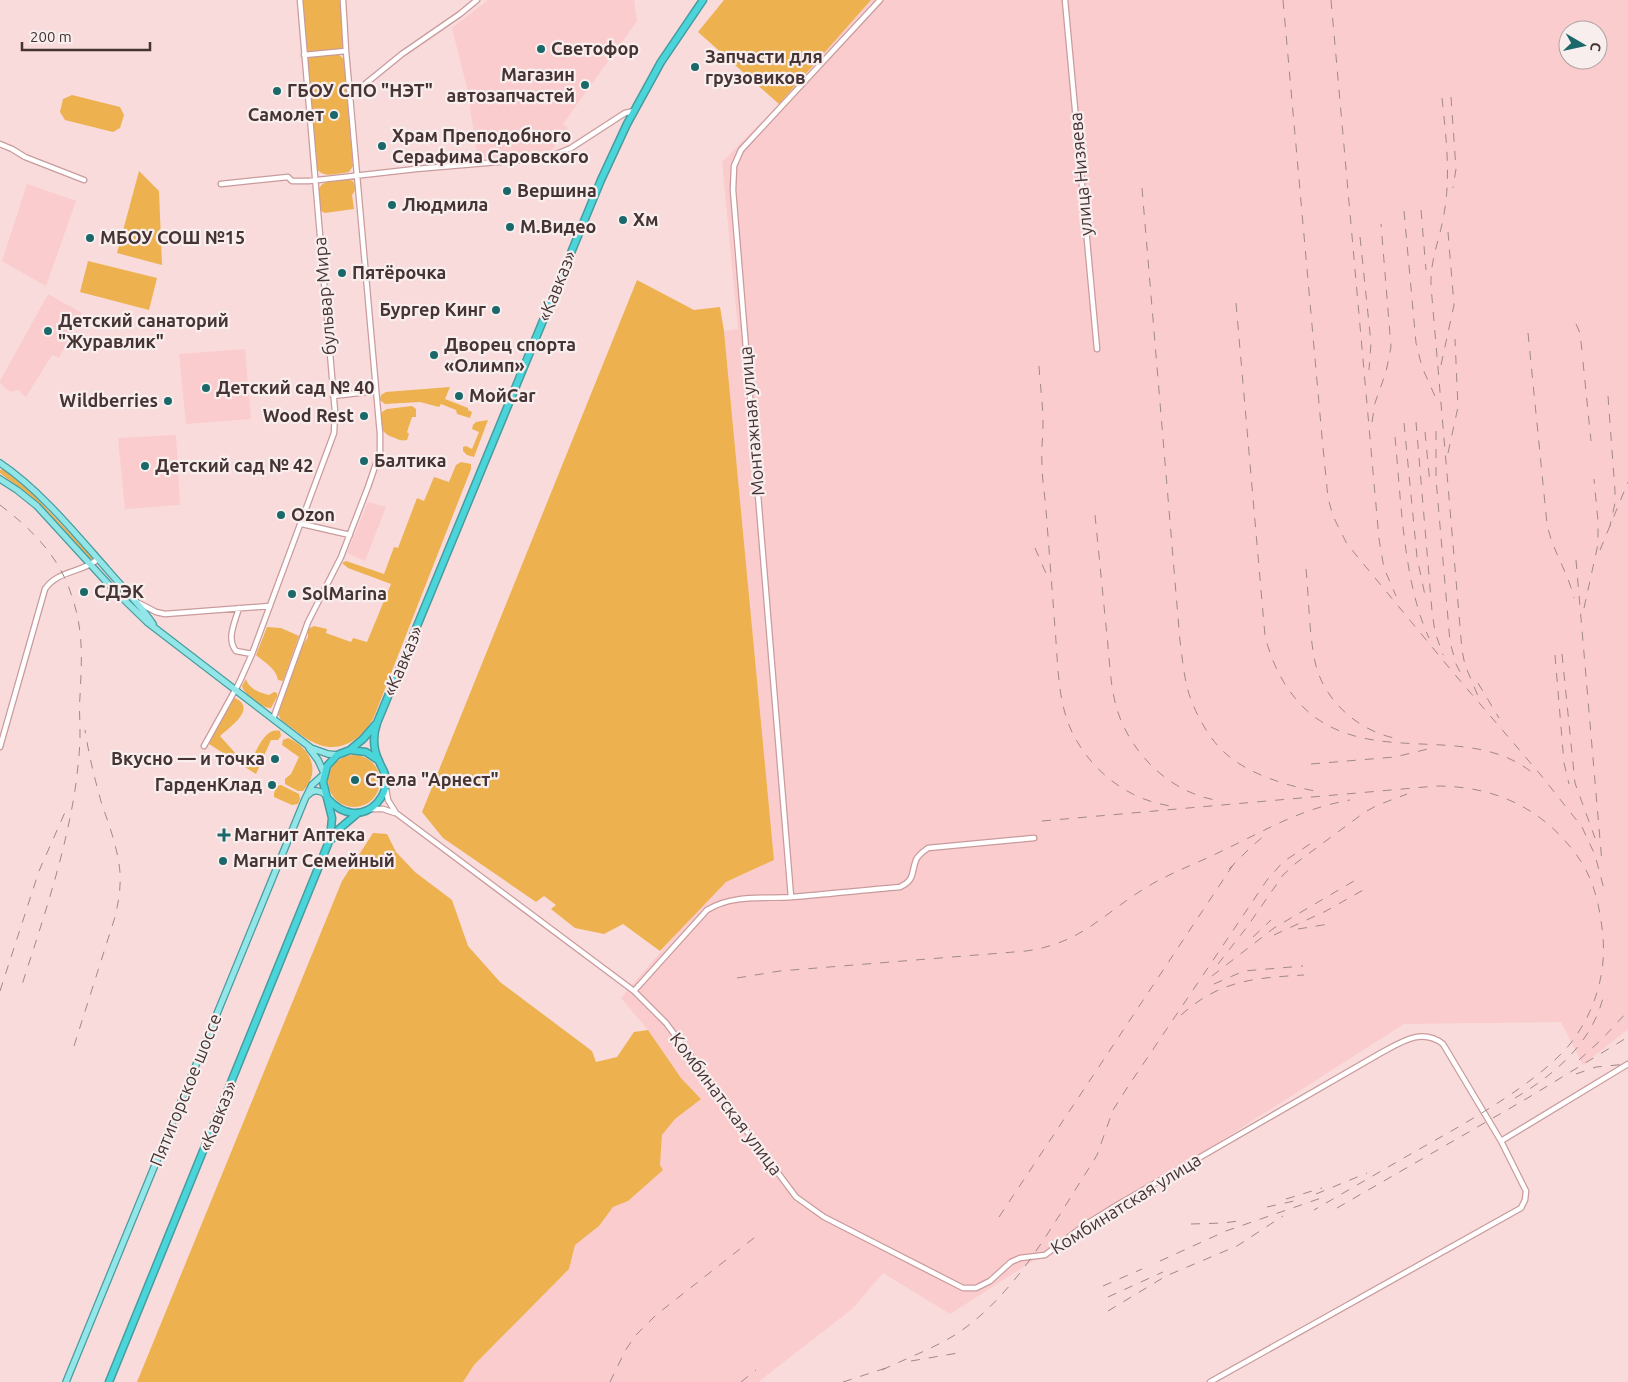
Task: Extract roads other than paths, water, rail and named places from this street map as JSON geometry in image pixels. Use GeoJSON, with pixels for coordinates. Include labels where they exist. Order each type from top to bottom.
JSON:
{"type":"FeatureCollection","features":[{"type":"Feature","properties":{"kind":"highway","name":"«Кавказ»"},"geometry":{"type":"LineString","coordinates":[[386,785],[386,776],[374,744],[377,723],[601,180],[634,111],[661,62],[703,0]]}},
{"type":"Feature","properties":{"kind":"highway","name":"«Кавказ»"},"geometry":{"type":"LineString","coordinates":[[337,754],[350,750],[377,723]]}},
{"type":"Feature","properties":{"kind":"highway"},"geometry":{"type":"LineString","coordinates":[[350,750],[366,752],[379,761]]}},
{"type":"Feature","properties":{"kind":"highway"},"geometry":{"type":"LineString","coordinates":[[324,774],[327,766],[337,754]]}},
{"type":"Feature","properties":{"kind":"highway","name":"«Кавказ»"},"geometry":{"type":"LineString","coordinates":[[109,1382],[327,849],[332,824],[331,808],[323,782],[324,774]]}},
{"type":"Feature","properties":{"kind":"highway"},"geometry":{"type":"LineString","coordinates":[[369,809],[380,799],[386,785]]}},
{"type":"Feature","properties":{"kind":"highway"},"geometry":{"type":"LineString","coordinates":[[327,796],[337,808],[351,813],[358,813]]}},
{"type":"Feature","properties":{"kind":"highway","name":"«Кавказ»"},"geometry":{"type":"LineString","coordinates":[[327,849],[339,829],[358,813],[369,809]]}},
{"type":"Feature","properties":{"kind":"main road"},"geometry":{"type":"LineString","coordinates":[[0,464],[34,491],[137,602],[155,628]]}},
{"type":"Feature","properties":{"kind":"main road"},"geometry":{"type":"LineString","coordinates":[[0,479],[28,498],[138,614],[155,628],[304,743],[320,752],[337,754]]}},
{"type":"Feature","properties":{"kind":"main road"},"geometry":{"type":"LineString","coordinates":[[304,743],[318,760],[324,774]]}},
{"type":"Feature","properties":{"kind":"main road","name":"Пятигорское шоссе"},"geometry":{"type":"LineString","coordinates":[[66,1382],[305,799],[312,785],[324,774]]}},
{"type":"Feature","properties":{"kind":"main road"},"geometry":{"type":"LineString","coordinates":[[305,799],[314,791],[320,791],[327,796]]}},
{"type":"Feature","properties":{"kind":"street","name":"бульвар Мира"},"geometry":{"type":"LineString","coordinates":[[204,746],[235,691],[252,654],[302,524],[334,433],[335,418],[300,0]]}},
{"type":"Feature","properties":{"kind":"street"},"geometry":{"type":"LineString","coordinates":[[273,719],[308,622],[350,535],[380,452],[343,0]]}},
{"type":"Feature","properties":{"kind":"street"},"geometry":{"type":"LineString","coordinates":[[350,91],[359,89],[424,37],[460,14],[477,0]]}},
{"type":"Feature","properties":{"kind":"street","name":"Монтажная улица"},"geometry":{"type":"LineString","coordinates":[[791,897],[733,190],[734,166],[741,150],[880,0]]}},
{"type":"Feature","properties":{"kind":"street","name":"улица Низяева"},"geometry":{"type":"LineString","coordinates":[[1065,0],[1097,349]]}},
{"type":"Feature","properties":{"kind":"street"},"geometry":{"type":"LineString","coordinates":[[304,55],[346,51]]}},
{"type":"Feature","properties":{"kind":"street"},"geometry":{"type":"LineString","coordinates":[[221,184],[288,177],[292,181],[316,180],[424,168],[539,160],[559,154],[625,113],[634,111]]}},
{"type":"Feature","properties":{"kind":"street"},"geometry":{"type":"LineString","coordinates":[[0,144],[25,157],[84,180]]}},
{"type":"Feature","properties":{"kind":"street"},"geometry":{"type":"LineString","coordinates":[[333,396],[376,391]]}},
{"type":"Feature","properties":{"kind":"street"},"geometry":{"type":"LineString","coordinates":[[302,524],[350,535]]}},
{"type":"Feature","properties":{"kind":"street"},"geometry":{"type":"LineString","coordinates":[[0,746],[45,590],[50,582],[92,564],[98,559]]}},
{"type":"Feature","properties":{"kind":"street"},"geometry":{"type":"LineString","coordinates":[[137,602],[156,612],[165,614],[270,606]]}},
{"type":"Feature","properties":{"kind":"street"},"geometry":{"type":"LineString","coordinates":[[239,608],[231,640],[232,646],[236,652],[252,654]]}},
{"type":"Feature","properties":{"kind":"street"},"geometry":{"type":"LineString","coordinates":[[386,785],[388,800],[396,813]]}},
{"type":"Feature","properties":{"kind":"street","name":"Комбинатская улица"},"geometry":{"type":"LineString","coordinates":[[369,809],[383,809],[396,813],[634,991],[666,1023],[796,1197],[824,1217],[963,1288],[976,1288],[990,1281],[1001,1269],[1015,1260],[1045,1255],[1085,1225],[1121,1203],[1379,1054],[1418,1036],[1435,1038],[1443,1044],[1501,1141],[1526,1192],[1526,1200],[1521,1208],[1210,1382]]}},
{"type":"Feature","properties":{"kind":"street"},"geometry":{"type":"LineString","coordinates":[[634,991],[708,910],[718,903],[729,900],[791,897],[900,887],[908,883],[914,872],[916,858],[928,848],[1034,838]]}},
{"type":"Feature","properties":{"kind":"street"},"geometry":{"type":"LineString","coordinates":[[1501,1141],[1628,1064]]}},
{"type":"Feature","properties":{"kind":"railway"},"geometry":{"type":"LineString","coordinates":[[1283,0],[1322,437],[1328,498],[1333,516],[1347,544],[1540,774],[1582,827],[1595,855],[1605,893]]}},
{"type":"Feature","properties":{"kind":"railway"},"geometry":{"type":"LineString","coordinates":[[1331,0],[1379,539],[1384,568],[1396,596]]}},
{"type":"Feature","properties":{"kind":"railway"},"geometry":{"type":"LineString","coordinates":[[1451,97],[1456,169],[1453,188]]}},
{"type":"Feature","properties":{"kind":"railway"},"geometry":{"type":"LineString","coordinates":[[1442,98],[1447,156],[1447,185],[1444,214],[1432,267],[1431,286],[1462,650],[1465,665],[1478,696]]}},
{"type":"Feature","properties":{"kind":"railway"},"geometry":{"type":"LineString","coordinates":[[1142,188],[1180,641],[1189,695],[1209,734],[1218,746],[1233,759],[1256,773],[1282,783],[1321,792]]}},
{"type":"Feature","properties":{"kind":"railway"},"geometry":{"type":"LineString","coordinates":[[1421,210],[1426,270]]}},
{"type":"Feature","properties":{"kind":"railway"},"geometry":{"type":"LineString","coordinates":[[1404,211],[1416,343],[1422,367],[1438,403]]}},
{"type":"Feature","properties":{"kind":"railway"},"geometry":{"type":"LineString","coordinates":[[1372,422],[1375,403],[1386,372],[1391,347],[1381,224]]}},
{"type":"Feature","properties":{"kind":"railway"},"geometry":{"type":"LineString","coordinates":[[1441,365],[1454,305],[1448,232]]}},
{"type":"Feature","properties":{"kind":"railway"},"geometry":{"type":"LineString","coordinates":[[1360,237],[1371,343],[1369,370]]}},
{"type":"Feature","properties":{"kind":"railway"},"geometry":{"type":"LineString","coordinates":[[1236,303],[1265,636],[1271,656],[1284,682],[1302,706],[1328,726],[1357,737],[1387,742],[1480,749],[1509,758],[1535,775]]}},
{"type":"Feature","properties":{"kind":"railway"},"geometry":{"type":"LineString","coordinates":[[1576,324],[1580,333],[1582,351]]}},
{"type":"Feature","properties":{"kind":"railway"},"geometry":{"type":"LineString","coordinates":[[1528,333],[1547,524],[1552,543],[1574,598]]}},
{"type":"Feature","properties":{"kind":"railway"},"geometry":{"type":"LineString","coordinates":[[1448,453],[1458,407],[1455,339]]}},
{"type":"Feature","properties":{"kind":"railway"},"geometry":{"type":"LineString","coordinates":[[1583,362],[1591,441]]}},
{"type":"Feature","properties":{"kind":"railway"},"geometry":{"type":"LineString","coordinates":[[1039,366],[1043,416],[1042,476],[1059,681],[1063,707],[1072,732],[1080,746],[1100,771],[1112,781],[1140,797],[1155,803],[1171,806]]}},
{"type":"Feature","properties":{"kind":"railway"},"geometry":{"type":"LineString","coordinates":[[1608,396],[1615,491],[1615,503],[1610,526]]}},
{"type":"Feature","properties":{"kind":"railway"},"geometry":{"type":"LineString","coordinates":[[1416,422],[1432,611],[1435,632],[1443,655]]}},
{"type":"Feature","properties":{"kind":"railway"},"geometry":{"type":"LineString","coordinates":[[1404,423],[1417,557],[1426,600]]}},
{"type":"Feature","properties":{"kind":"railway"},"geometry":{"type":"LineString","coordinates":[[1436,431],[1436,479],[1450,642],[1456,664],[1462,676]]}},
{"type":"Feature","properties":{"kind":"railway"},"geometry":{"type":"LineString","coordinates":[[1425,432],[1430,484]]}},
{"type":"Feature","properties":{"kind":"railway"},"geometry":{"type":"LineString","coordinates":[[1395,437],[1408,566],[1420,616],[1429,638]]}},
{"type":"Feature","properties":{"kind":"railway"},"geometry":{"type":"LineString","coordinates":[[1584,608],[1598,544],[1594,479]]}},
{"type":"Feature","properties":{"kind":"railway"},"geometry":{"type":"LineString","coordinates":[[1600,550],[1628,482]]}},
{"type":"Feature","properties":{"kind":"railway"},"geometry":{"type":"LineString","coordinates":[[0,505],[31,532],[57,563],[74,602],[81,642],[80,746],[72,809],[60,862],[20,991]]}},
{"type":"Feature","properties":{"kind":"railway"},"geometry":{"type":"LineString","coordinates":[[1095,515],[1111,678],[1114,698],[1127,734],[1148,762],[1174,783],[1189,792],[1221,801]]}},
{"type":"Feature","properties":{"kind":"railway"},"geometry":{"type":"LineString","coordinates":[[1035,548],[1048,578]]}},
{"type":"Feature","properties":{"kind":"railway"},"geometry":{"type":"LineString","coordinates":[[1576,560],[1602,863]]}},
{"type":"Feature","properties":{"kind":"railway"},"geometry":{"type":"LineString","coordinates":[[1306,569],[1312,643],[1316,666],[1327,691],[1345,712],[1356,721],[1381,734],[1394,738]]}},
{"type":"Feature","properties":{"kind":"railway"},"geometry":{"type":"LineString","coordinates":[[1562,654],[1575,783],[1595,838]]}},
{"type":"Feature","properties":{"kind":"railway"},"geometry":{"type":"LineString","coordinates":[[1555,655],[1564,763],[1569,784]]}},
{"type":"Feature","properties":{"kind":"railway"},"geometry":{"type":"LineString","coordinates":[[1478,683],[1499,718]]}},
{"type":"Feature","properties":{"kind":"railway"},"geometry":{"type":"LineString","coordinates":[[74,1046],[115,917],[120,884],[116,849],[97,786],[85,730]]}},
{"type":"Feature","properties":{"kind":"railway"},"geometry":{"type":"LineString","coordinates":[[1311,764],[1395,757],[1432,748]]}},
{"type":"Feature","properties":{"kind":"railway"},"geometry":{"type":"LineString","coordinates":[[1042,821],[1436,786],[1458,787],[1478,790],[1516,803],[1549,825],[1578,857],[1588,873],[1597,900],[1602,928],[1603,959],[1598,989],[1593,1004],[1587,1018],[1570,1044],[1544,1069],[1496,1104],[1314,1210]]}},
{"type":"Feature","properties":{"kind":"railway"},"geometry":{"type":"LineString","coordinates":[[1218,964],[1247,927],[1283,875],[1296,863],[1365,812],[1407,794]]}},
{"type":"Feature","properties":{"kind":"railway"},"geometry":{"type":"LineString","coordinates":[[737,978],[780,971],[1026,951],[1046,947],[1064,941],[1093,925],[1135,894],[1170,875],[1300,814],[1350,800]]}},
{"type":"Feature","properties":{"kind":"railway"},"geometry":{"type":"LineString","coordinates":[[0,991],[39,871],[66,810]]}},
{"type":"Feature","properties":{"kind":"railway"},"geometry":{"type":"LineString","coordinates":[[1229,869],[1265,835]]}},
{"type":"Feature","properties":{"kind":"railway"},"geometry":{"type":"LineString","coordinates":[[882,1370],[958,1333],[999,1298],[1016,1278],[1048,1234],[1097,1155],[1113,1110],[1267,880],[1283,862],[1313,842]]}},
{"type":"Feature","properties":{"kind":"railway"},"geometry":{"type":"LineString","coordinates":[[999,1217],[1233,865]]}},
{"type":"Feature","properties":{"kind":"railway"},"geometry":{"type":"LineString","coordinates":[[1212,976],[1274,928],[1359,878]]}},
{"type":"Feature","properties":{"kind":"railway"},"geometry":{"type":"LineString","coordinates":[[1274,935],[1326,911],[1365,889]]}},
{"type":"Feature","properties":{"kind":"railway"},"geometry":{"type":"LineString","coordinates":[[1253,937],[1271,920]]}},
{"type":"Feature","properties":{"kind":"railway"},"geometry":{"type":"LineString","coordinates":[[1298,929],[1329,924]]}},
{"type":"Feature","properties":{"kind":"railway"},"geometry":{"type":"LineString","coordinates":[[1214,984],[1244,971],[1303,966]]}},
{"type":"Feature","properties":{"kind":"railway"},"geometry":{"type":"LineString","coordinates":[[1181,1015],[1195,1003],[1210,994],[1238,983],[1304,975]]}},
{"type":"Feature","properties":{"kind":"railway"},"geometry":{"type":"LineString","coordinates":[[1515,1098],[1544,1079],[1569,1057],[1590,1030],[1603,998]]}},
{"type":"Feature","properties":{"kind":"railway"},"geometry":{"type":"LineString","coordinates":[[1579,1060],[1628,1011]]}},
{"type":"Feature","properties":{"kind":"railway"},"geometry":{"type":"LineString","coordinates":[[1337,1208],[1526,1099],[1628,1037]]}},
{"type":"Feature","properties":{"kind":"railway"},"geometry":{"type":"LineString","coordinates":[[1576,1074],[1596,1067],[1628,1064]]}},
{"type":"Feature","properties":{"kind":"railway"},"geometry":{"type":"LineString","coordinates":[[1316,1194],[1367,1173]]}},
{"type":"Feature","properties":{"kind":"railway"},"geometry":{"type":"LineString","coordinates":[[1286,1199],[1322,1188]]}},
{"type":"Feature","properties":{"kind":"railway"},"geometry":{"type":"LineString","coordinates":[[1160,1261],[1226,1231],[1327,1196]]}},
{"type":"Feature","properties":{"kind":"railway"},"geometry":{"type":"LineString","coordinates":[[1267,1207],[1294,1201]]}},
{"type":"Feature","properties":{"kind":"railway"},"geometry":{"type":"LineString","coordinates":[[1108,1311],[1166,1276],[1237,1246],[1283,1216]]}},
{"type":"Feature","properties":{"kind":"railway"},"geometry":{"type":"LineString","coordinates":[[1191,1224],[1238,1221]]}},
{"type":"Feature","properties":{"kind":"railway"},"geometry":{"type":"LineString","coordinates":[[610,1382],[625,1351],[635,1336],[656,1315],[759,1234]]}},
{"type":"Feature","properties":{"kind":"railway"},"geometry":{"type":"LineString","coordinates":[[1103,1286],[1142,1269]]}},
{"type":"Feature","properties":{"kind":"railway"},"geometry":{"type":"LineString","coordinates":[[1108,1297],[1163,1272]]}},
{"type":"Feature","properties":{"kind":"railway"},"geometry":{"type":"LineString","coordinates":[[911,1361],[958,1353]]}},
{"type":"Feature","properties":{"kind":"railway"},"geometry":{"type":"LineString","coordinates":[[843,1382],[889,1367]]}},
{"type":"Feature","properties":{"kind":"railway"},"geometry":{"type":"LineString","coordinates":[[741,1382],[756,1370]]}},
{"type":"Feature","properties":{"kind":"place","name":"Светофор"},"geometry":{"type":"Point","coordinates":[541,49]}},
{"type":"Feature","properties":{"kind":"place","name":"Запчасти для грузовиков"},"geometry":{"type":"Point","coordinates":[695,67]}},
{"type":"Feature","properties":{"kind":"place","name":"Магазин автозапчастей"},"geometry":{"type":"Point","coordinates":[585,85]}},
{"type":"Feature","properties":{"kind":"place","name":"ГБОУ СПО \"НЭТ\""},"geometry":{"type":"Point","coordinates":[277,91]}},
{"type":"Feature","properties":{"kind":"place","name":"Самолет"},"geometry":{"type":"Point","coordinates":[334,115]}},
{"type":"Feature","properties":{"kind":"place","name":"Храм Преподобного Серафима Саровского"},"geometry":{"type":"Point","coordinates":[382,146]}},
{"type":"Feature","properties":{"kind":"place","name":"Вершина"},"geometry":{"type":"Point","coordinates":[507,191]}},
{"type":"Feature","properties":{"kind":"place","name":"Людмила"},"geometry":{"type":"Point","coordinates":[392,205]}},
{"type":"Feature","properties":{"kind":"place","name":"Хм"},"geometry":{"type":"Point","coordinates":[623,220]}},
{"type":"Feature","properties":{"kind":"place","name":"М.Видео"},"geometry":{"type":"Point","coordinates":[510,227]}},
{"type":"Feature","properties":{"kind":"place","name":"МБОУ СОШ №15"},"geometry":{"type":"Point","coordinates":[90,238]}},
{"type":"Feature","properties":{"kind":"place","name":"Пятёрочка"},"geometry":{"type":"Point","coordinates":[342,273]}},
{"type":"Feature","properties":{"kind":"place","name":"Бургер Кинг"},"geometry":{"type":"Point","coordinates":[496,310]}},
{"type":"Feature","properties":{"kind":"place","name":"Детский санаторий \"Журавлик\""},"geometry":{"type":"Point","coordinates":[48,331]}},
{"type":"Feature","properties":{"kind":"place","name":"Дворец спорта «Олимп»"},"geometry":{"type":"Point","coordinates":[434,355]}},
{"type":"Feature","properties":{"kind":"place","name":"Детский сад № 40"},"geometry":{"type":"Point","coordinates":[206,388]}},
{"type":"Feature","properties":{"kind":"place","name":"МойCar"},"geometry":{"type":"Point","coordinates":[459,396]}},
{"type":"Feature","properties":{"kind":"place","name":"Wildberries"},"geometry":{"type":"Point","coordinates":[168,401]}},
{"type":"Feature","properties":{"kind":"place","name":"Wood Rest"},"geometry":{"type":"Point","coordinates":[364,416]}},
{"type":"Feature","properties":{"kind":"place","name":"Балтика"},"geometry":{"type":"Point","coordinates":[364,461]}},
{"type":"Feature","properties":{"kind":"place","name":"Детский сад № 42"},"geometry":{"type":"Point","coordinates":[145,466]}},
{"type":"Feature","properties":{"kind":"place","name":"Ozon"},"geometry":{"type":"Point","coordinates":[281,515]}},
{"type":"Feature","properties":{"kind":"place","name":"СДЭК"},"geometry":{"type":"Point","coordinates":[84,592]}},
{"type":"Feature","properties":{"kind":"place","name":"SolMarina"},"geometry":{"type":"Point","coordinates":[292,594]}},
{"type":"Feature","properties":{"kind":"place","name":"Вкусно — и точка"},"geometry":{"type":"Point","coordinates":[275,759]}},
{"type":"Feature","properties":{"kind":"place","name":"Стела \"Арнест\""},"geometry":{"type":"Point","coordinates":[355,780]}},
{"type":"Feature","properties":{"kind":"place","name":"ГарденКлад"},"geometry":{"type":"Point","coordinates":[272,785]}},
{"type":"Feature","properties":{"kind":"place","name":"Магнит Аптека"},"geometry":{"type":"Point","coordinates":[224,835]}},
{"type":"Feature","properties":{"kind":"place","name":"Магнит Семейный"},"geometry":{"type":"Point","coordinates":[223,861]}}]}
